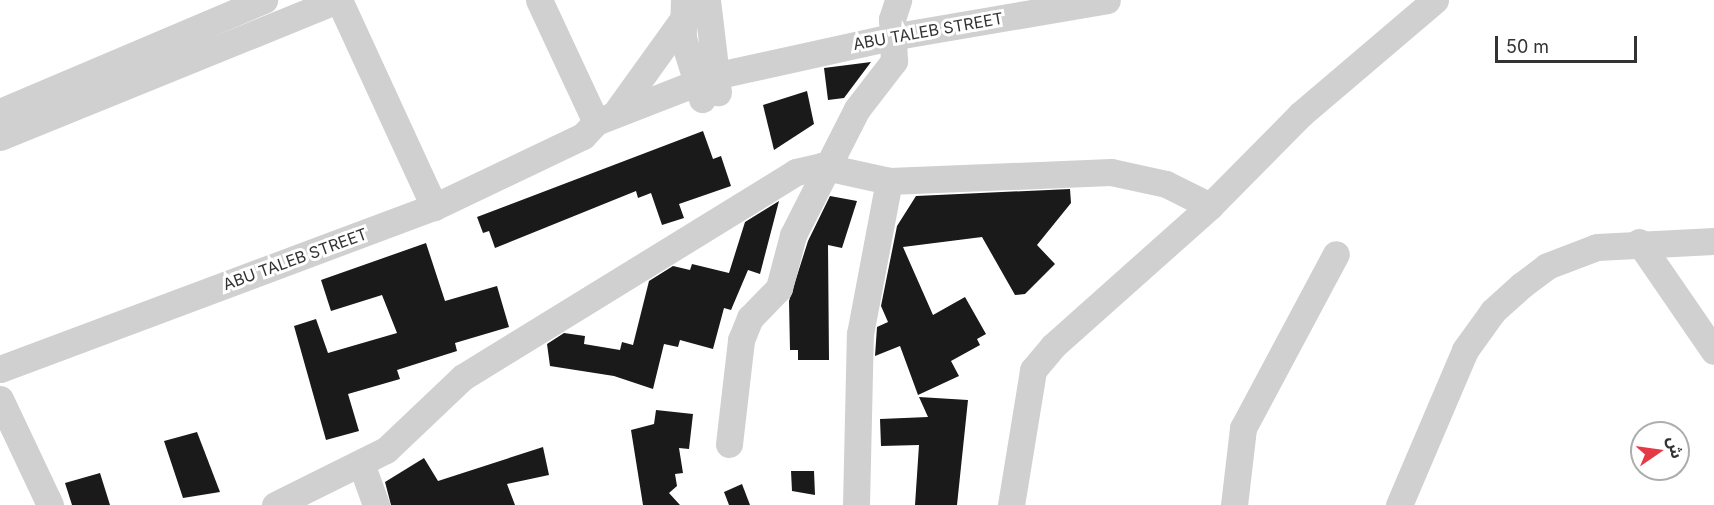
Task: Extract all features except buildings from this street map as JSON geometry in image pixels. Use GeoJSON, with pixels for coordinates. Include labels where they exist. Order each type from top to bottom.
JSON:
{"type":"FeatureCollection","features":[{"type":"Feature","properties":{"kind":"street"},"geometry":{"type":"LineString","coordinates":[[0,112],[264,0]]}},
{"type":"Feature","properties":{"kind":"street"},"geometry":{"type":"LineString","coordinates":[[0,137],[338,0],[434,207]]}},
{"type":"Feature","properties":{"kind":"street"},"geometry":{"type":"LineString","coordinates":[[539,0],[598,124],[651,70],[682,11]]}},
{"type":"Feature","properties":{"kind":"street"},"geometry":{"type":"LineString","coordinates":[[706,0],[708,88]]}},
{"type":"Feature","properties":{"kind":"street"},"geometry":{"type":"LineString","coordinates":[[729,444],[741,340],[750,318],[779,288],[784,258],[857,109],[894,61],[891,37],[898,0]]}},
{"type":"Feature","properties":{"kind":"street","name":"ABU TALEB STREET"},"geometry":{"type":"LineString","coordinates":[[0,369],[434,207],[598,124],[786,60],[891,37],[1107,0]]}},
{"type":"Feature","properties":{"kind":"street"},"geometry":{"type":"LineString","coordinates":[[1011,505],[1033,370],[1076,320],[1210,206],[1301,114],[1435,0]]}},
{"type":"Feature","properties":{"kind":"street"},"geometry":{"type":"LineString","coordinates":[[682,11],[708,88]]}},
{"type":"Feature","properties":{"kind":"street","name":"ABU TALEB STREET"},"geometry":{"type":"LineString","coordinates":[[598,124],[601,138],[708,88]]}},
{"type":"Feature","properties":{"kind":"street"},"geometry":{"type":"LineString","coordinates":[[275,505],[396,444],[463,377],[610,284],[796,172],[830,168],[890,181],[1111,172],[1166,184],[1210,206]]}},
{"type":"Feature","properties":{"kind":"street"},"geometry":{"type":"LineString","coordinates":[[856,505],[860,334],[890,181]]}},
{"type":"Feature","properties":{"kind":"street"},"geometry":{"type":"LineString","coordinates":[[1399,505],[1448,384],[1493,311],[1547,266],[1597,247],[1639,242],[1714,241]]}},
{"type":"Feature","properties":{"kind":"street"},"geometry":{"type":"LineString","coordinates":[[1639,242],[1714,351]]}},
{"type":"Feature","properties":{"kind":"street"},"geometry":{"type":"LineString","coordinates":[[1234,505],[1243,428],[1336,254]]}},
{"type":"Feature","properties":{"kind":"street"},"geometry":{"type":"LineString","coordinates":[[0,399],[50,505]]}},
{"type":"Feature","properties":{"kind":"street"},"geometry":{"type":"LineString","coordinates":[[361,463],[376,505]]}}]}
